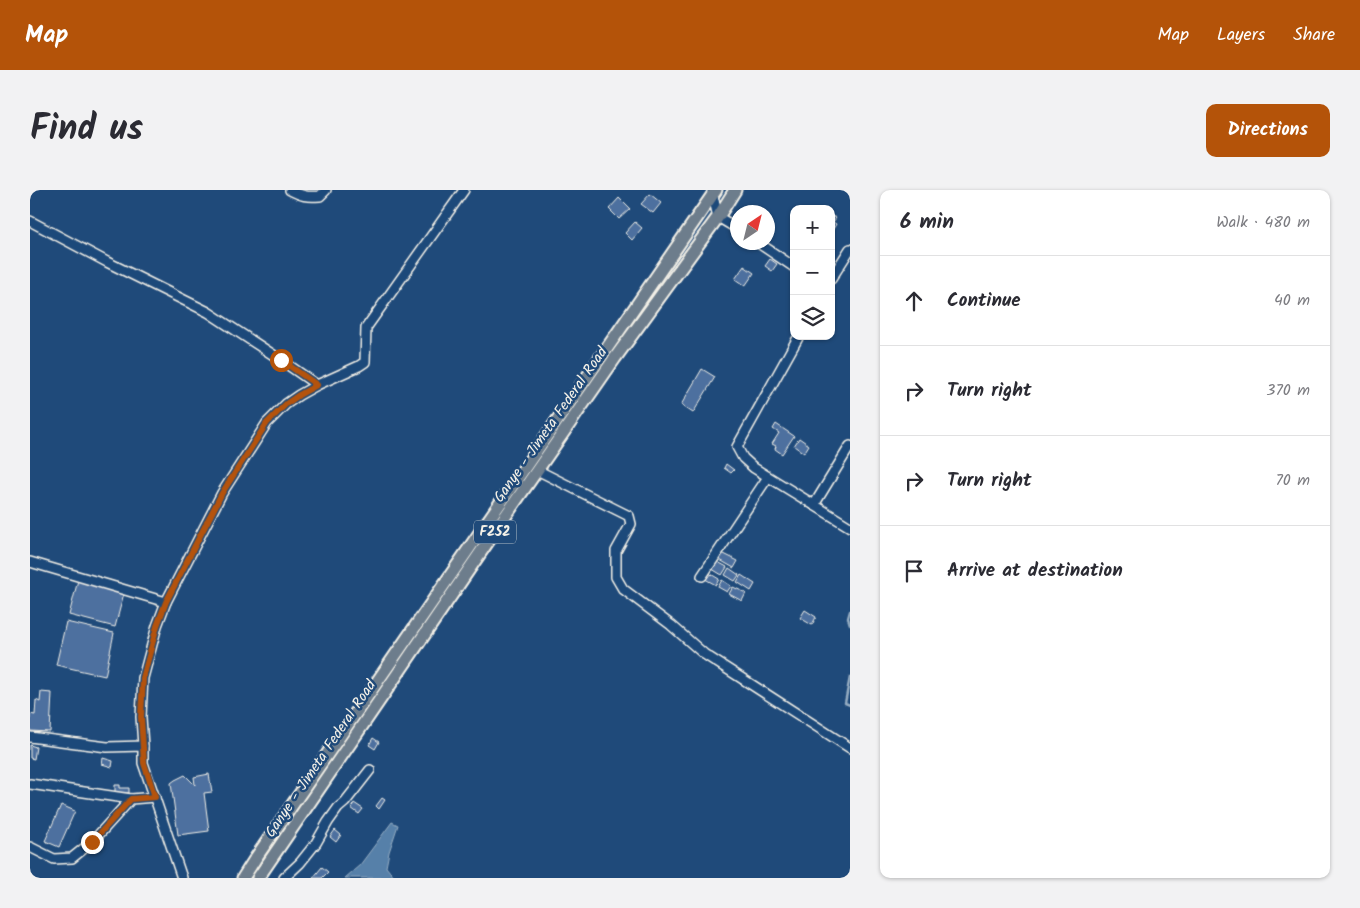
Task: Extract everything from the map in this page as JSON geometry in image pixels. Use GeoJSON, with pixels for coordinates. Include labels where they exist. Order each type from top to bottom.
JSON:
{"type":"FeatureCollection","features":[{"type":"Feature","properties":{"kind":"main road","name":"Ganye - Jimeta Federal Road"},"geometry":{"type":"LineString","coordinates":[[258,878],[537,470],[718,217],[735,190]]}},
{"type":"Feature","properties":{"kind":"main road","name":"Ganye - Jimeta Federal Road"},"geometry":{"type":"LineString","coordinates":[[243,878],[713,192]]}},
{"type":"Feature","properties":{"kind":"street"},"geometry":{"type":"LineString","coordinates":[[290,190],[302,196],[320,196],[326,190]]}},
{"type":"Feature","properties":{"kind":"street"},"geometry":{"type":"LineString","coordinates":[[182,878],[144,763],[141,717],[143,678],[157,626],[166,602],[222,493],[267,423],[286,404],[299,395],[364,362],[366,328],[464,190]]}},
{"type":"Feature","properties":{"kind":"street"},"geometry":{"type":"LineString","coordinates":[[713,192],[718,217],[730,224]]}},
{"type":"Feature","properties":{"kind":"street"},"geometry":{"type":"LineString","coordinates":[[30,221],[208,312],[317,385]]}},
{"type":"Feature","properties":{"kind":"street"},"geometry":{"type":"LineString","coordinates":[[835,273],[850,249]]}},
{"type":"Feature","properties":{"kind":"street"},"geometry":{"type":"LineString","coordinates":[[769,250],[790,264]]}},
{"type":"Feature","properties":{"kind":"street"},"geometry":{"type":"LineString","coordinates":[[797,340],[737,447],[743,458],[754,468],[850,527]]}},
{"type":"Feature","properties":{"kind":"street"},"geometry":{"type":"LineString","coordinates":[[814,505],[850,446]]}},
{"type":"Feature","properties":{"kind":"street"},"geometry":{"type":"LineString","coordinates":[[537,470],[629,516],[630,524],[616,551],[616,577],[623,590],[671,625],[704,654],[850,748]]}},
{"type":"Feature","properties":{"kind":"street"},"geometry":{"type":"LineString","coordinates":[[702,576],[768,477]]}},
{"type":"Feature","properties":{"kind":"street"},"geometry":{"type":"LineString","coordinates":[[30,562],[166,602]]}},
{"type":"Feature","properties":{"kind":"street"},"geometry":{"type":"LineString","coordinates":[[30,737],[107,747],[143,746]]}},
{"type":"Feature","properties":{"kind":"street"},"geometry":{"type":"LineString","coordinates":[[284,878],[300,863],[316,843],[338,808],[370,770]]}},
{"type":"Feature","properties":{"kind":"street"},"geometry":{"type":"LineString","coordinates":[[30,784],[131,799],[155,797]]}},
{"type":"Feature","properties":{"kind":"street"},"geometry":{"type":"LineString","coordinates":[[30,847],[54,859],[72,858],[92,842],[131,799]]}},
{"type":"Feature","properties":{"kind":"water"},"geometry":{"type":"Polygon","coordinates":[[[392,822],[398,825],[386,867],[395,878],[345,878],[360,865],[392,822]]]}},
{"type":"Feature","properties":{"kind":"building"},"geometry":{"type":"Polygon","coordinates":[[[650,194],[661,203],[653,213],[641,204],[650,194]]]}},
{"type":"Feature","properties":{"kind":"building"},"geometry":{"type":"Polygon","coordinates":[[[619,198],[630,209],[619,219],[609,209],[619,198]]]}},
{"type":"Feature","properties":{"kind":"building"},"geometry":{"type":"Polygon","coordinates":[[[635,222],[642,228],[632,240],[625,233],[635,222]]]}},
{"type":"Feature","properties":{"kind":"building"},"geometry":{"type":"Polygon","coordinates":[[[770,259],[777,264],[772,271],[765,266],[770,259]]]}},
{"type":"Feature","properties":{"kind":"building"},"geometry":{"type":"Polygon","coordinates":[[[744,266],[754,273],[745,286],[735,279],[744,266]]]}},
{"type":"Feature","properties":{"kind":"building"},"geometry":{"type":"Polygon","coordinates":[[[702,369],[715,377],[693,413],[681,405],[702,369]]]}},
{"type":"Feature","properties":{"kind":"building"},"geometry":{"type":"Polygon","coordinates":[[[776,424],[794,436],[782,454],[772,444],[779,433],[773,429],[776,424]]]}},
{"type":"Feature","properties":{"kind":"building"},"geometry":{"type":"Polygon","coordinates":[[[799,438],[809,445],[804,453],[794,446],[799,438]]]}},
{"type":"Feature","properties":{"kind":"building"},"geometry":{"type":"Polygon","coordinates":[[[726,464],[734,470],[731,473],[724,468],[726,464]]]}},
{"type":"Feature","properties":{"kind":"building"},"geometry":{"type":"Polygon","coordinates":[[[722,553],[738,561],[734,568],[718,559],[722,553]]]}},
{"type":"Feature","properties":{"kind":"building"},"geometry":{"type":"Polygon","coordinates":[[[716,561],[727,567],[722,575],[712,569],[716,561]]]}},
{"type":"Feature","properties":{"kind":"building"},"geometry":{"type":"Polygon","coordinates":[[[729,568],[739,575],[735,581],[725,575],[729,568]]]}},
{"type":"Feature","properties":{"kind":"building"},"geometry":{"type":"Polygon","coordinates":[[[709,573],[719,579],[716,585],[705,579],[709,573]]]}},
{"type":"Feature","properties":{"kind":"building"},"geometry":{"type":"Polygon","coordinates":[[[741,575],[755,584],[751,591],[737,582],[741,575]]]}},
{"type":"Feature","properties":{"kind":"building"},"geometry":{"type":"Polygon","coordinates":[[[78,580],[124,593],[115,627],[69,615],[78,580]]]}},
{"type":"Feature","properties":{"kind":"building"},"geometry":{"type":"Polygon","coordinates":[[[722,580],[731,586],[727,592],[718,587],[722,580]]]}},
{"type":"Feature","properties":{"kind":"building"},"geometry":{"type":"Polygon","coordinates":[[[733,587],[746,593],[742,601],[729,594],[733,587]]]}},
{"type":"Feature","properties":{"kind":"building"},"geometry":{"type":"Polygon","coordinates":[[[805,610],[816,617],[812,625],[800,618],[805,610]]]}},
{"type":"Feature","properties":{"kind":"building"},"geometry":{"type":"Polygon","coordinates":[[[66,622],[114,633],[105,676],[56,665],[66,622]]]}},
{"type":"Feature","properties":{"kind":"building"},"geometry":{"type":"Polygon","coordinates":[[[41,692],[52,693],[50,732],[30,731],[30,714],[35,715],[36,700],[40,702],[41,692]]]}},
{"type":"Feature","properties":{"kind":"building"},"geometry":{"type":"Polygon","coordinates":[[[373,738],[379,742],[375,749],[369,745],[373,738]]]}},
{"type":"Feature","properties":{"kind":"building"},"geometry":{"type":"Polygon","coordinates":[[[30,745],[36,747],[34,759],[30,758],[30,745]]]}},
{"type":"Feature","properties":{"kind":"building"},"geometry":{"type":"Polygon","coordinates":[[[103,758],[113,761],[112,767],[102,764],[103,758]]]}},
{"type":"Feature","properties":{"kind":"building"},"geometry":{"type":"Polygon","coordinates":[[[209,774],[212,792],[204,793],[209,831],[178,835],[171,783],[185,775],[195,785],[194,777],[209,774]]]}},
{"type":"Feature","properties":{"kind":"building"},"geometry":{"type":"Polygon","coordinates":[[[115,785],[120,785],[120,788],[129,788],[129,793],[115,793],[115,785]]]}},
{"type":"Feature","properties":{"kind":"building"},"geometry":{"type":"Polygon","coordinates":[[[382,798],[385,800],[379,809],[376,806],[382,798]]]}},
{"type":"Feature","properties":{"kind":"building"},"geometry":{"type":"Polygon","coordinates":[[[354,803],[363,809],[359,814],[351,808],[354,803]]]}},
{"type":"Feature","properties":{"kind":"building"},"geometry":{"type":"Polygon","coordinates":[[[61,805],[75,811],[59,847],[45,841],[61,805]]]}},
{"type":"Feature","properties":{"kind":"building"},"geometry":{"type":"Polygon","coordinates":[[[335,830],[341,835],[336,842],[330,837],[335,830]]]}},
{"type":"Feature","properties":{"kind":"building"},"geometry":{"type":"Polygon","coordinates":[[[322,867],[328,872],[322,878],[313,878],[322,867]]]}},
{"type":"Feature","properties":{"kind":"waterway"},"geometry":{"type":"LineString","coordinates":[[850,611],[848,618],[850,624]]}},
{"type":"Feature","properties":{"kind":"waterway"},"geometry":{"type":"LineString","coordinates":[[850,677],[845,703],[850,705]]}},
{"type":"Feature","properties":{"kind":"route"},"geometry":{"type":"LineString","coordinates":[[92,842],[131,799],[155,797],[144,763],[141,717],[143,678],[157,626],[166,602],[222,493],[267,423],[286,404],[317,385],[281,360]]}}]}
